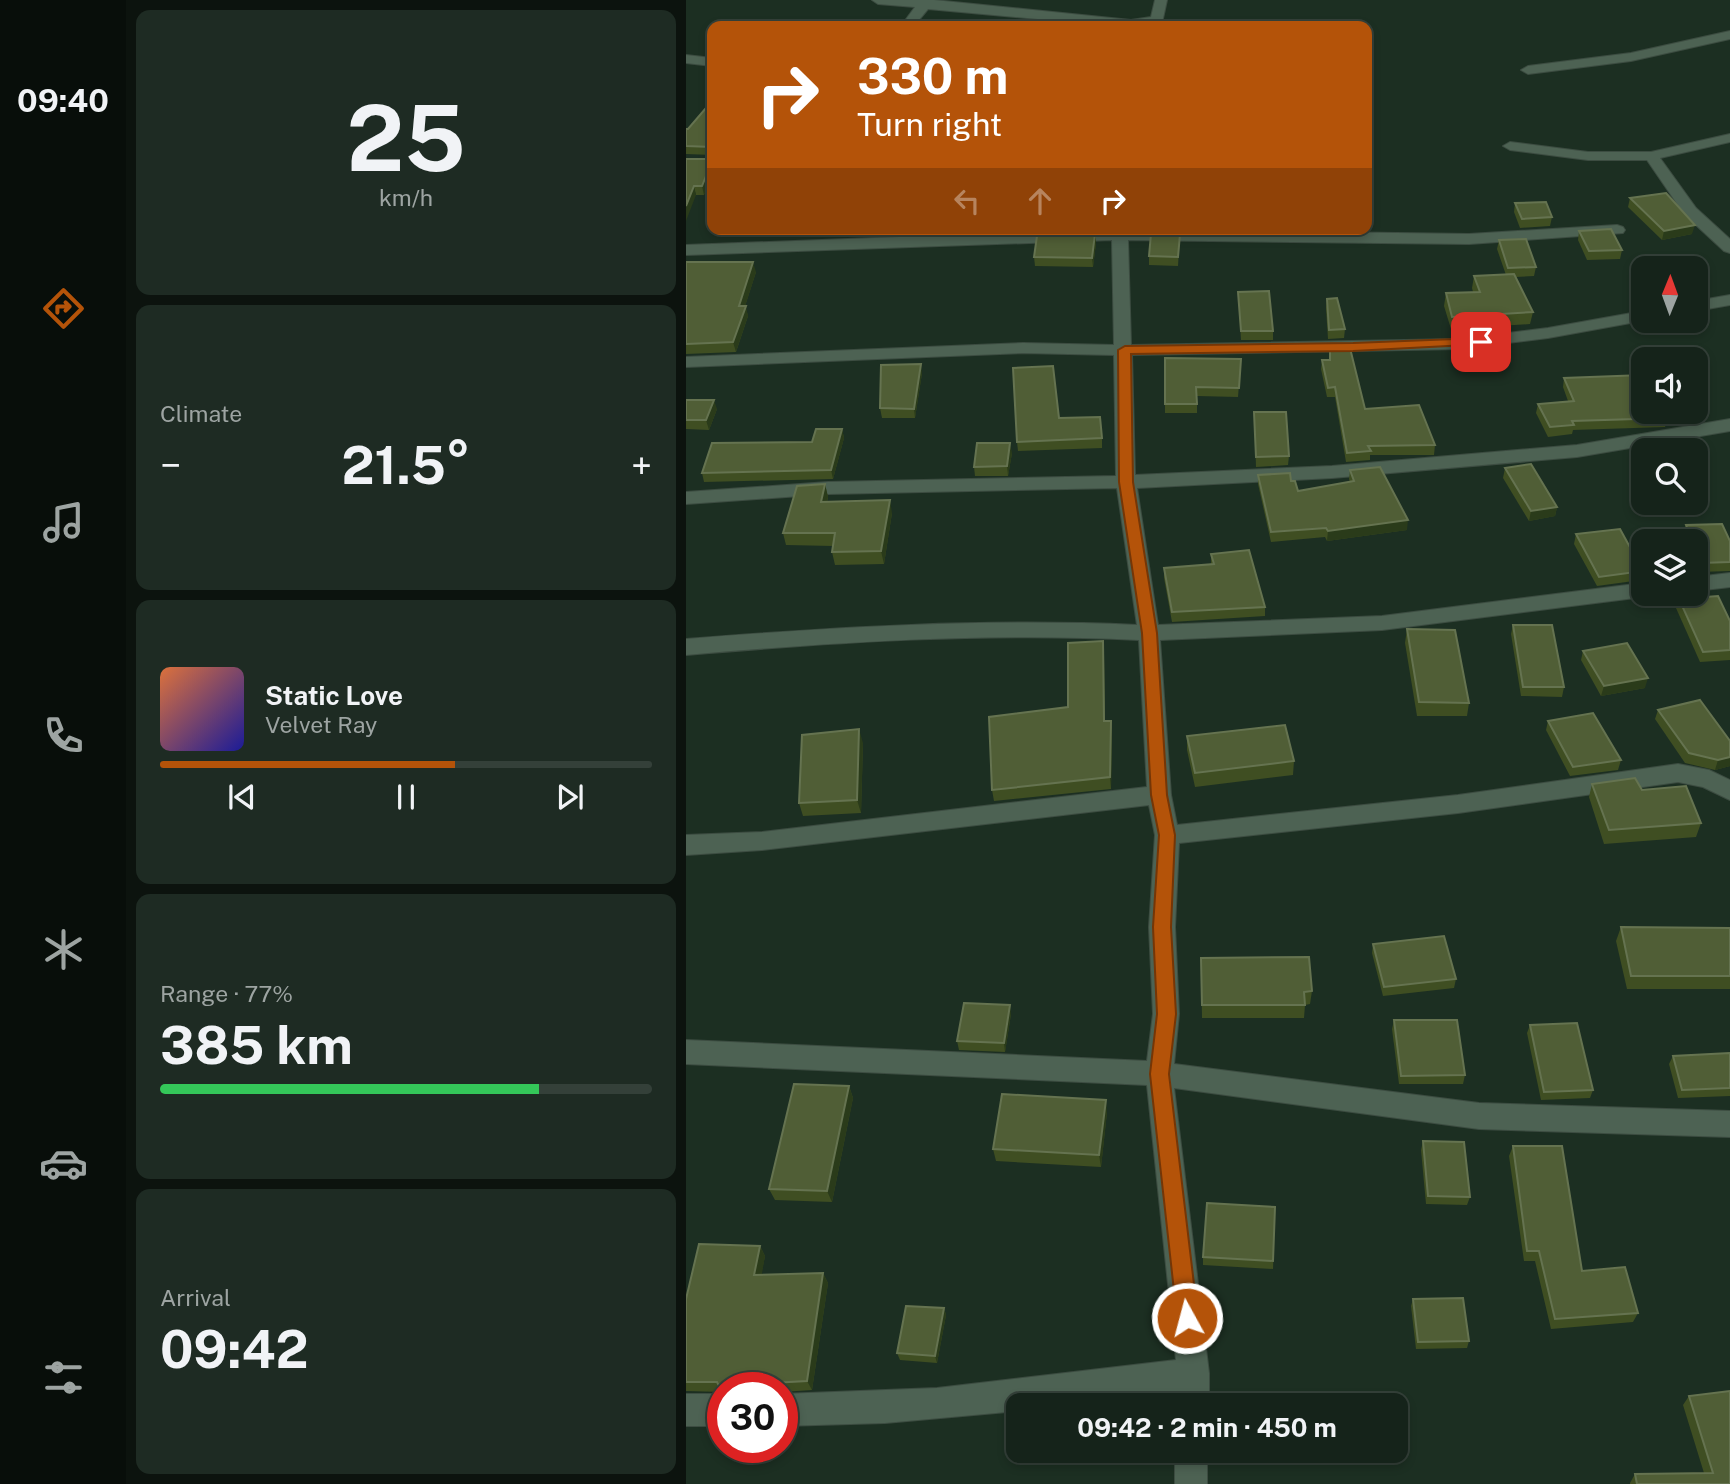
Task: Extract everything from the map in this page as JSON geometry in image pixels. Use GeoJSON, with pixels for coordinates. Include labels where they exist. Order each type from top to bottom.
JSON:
{"type":"FeatureCollection","features":[{"type":"Feature","properties":{"kind":"street"},"geometry":{"type":"LineString","coordinates":[[878,0],[1102,21]]}},
{"type":"Feature","properties":{"kind":"street"},"geometry":{"type":"LineString","coordinates":[[1150,21],[1157,20],[1161,0]]}},
{"type":"Feature","properties":{"kind":"street"},"geometry":{"type":"LineString","coordinates":[[911,21],[925,3]]}},
{"type":"Feature","properties":{"kind":"street"},"geometry":{"type":"LineString","coordinates":[[1528,70],[1631,57],[1730,35]]}},
{"type":"Feature","properties":{"kind":"street"},"geometry":{"type":"LineString","coordinates":[[686,58],[707,61]]}},
{"type":"Feature","properties":{"kind":"street"},"geometry":{"type":"LineString","coordinates":[[686,77],[707,62]]}},
{"type":"Feature","properties":{"kind":"street"},"geometry":{"type":"LineString","coordinates":[[1510,146],[1588,156],[1651,156],[1730,138]]}},
{"type":"Feature","properties":{"kind":"street"},"geometry":{"type":"LineString","coordinates":[[1651,156],[1690,211],[1730,248]]}},
{"type":"Feature","properties":{"kind":"street"},"geometry":{"type":"LineString","coordinates":[[1269,235],[1469,239],[1617,230]]}},
{"type":"Feature","properties":{"kind":"street"},"geometry":{"type":"LineString","coordinates":[[686,250],[1047,235]]}},
{"type":"Feature","properties":{"kind":"street"},"geometry":{"type":"LineString","coordinates":[[1119,235],[1125,350],[1126,482],[1149,633],[1159,795],[1167,835],[1162,927],[1167,1014],[1159,1074],[1193,1373],[1193,1393]]}},
{"type":"Feature","properties":{"kind":"street"},"geometry":{"type":"LineString","coordinates":[[1708,304],[1729,301]]}},
{"type":"Feature","properties":{"kind":"street"},"geometry":{"type":"LineString","coordinates":[[686,362],[1023,348],[1125,350],[1459,344],[1548,333],[1631,318]]}},
{"type":"Feature","properties":{"kind":"street"},"geometry":{"type":"LineString","coordinates":[[686,498],[828,488],[1126,482],[1332,471],[1544,455],[1730,425]]}},
{"type":"Feature","properties":{"kind":"street"},"geometry":{"type":"LineString","coordinates":[[1708,582],[1730,580]]}},
{"type":"Feature","properties":{"kind":"street"},"geometry":{"type":"LineString","coordinates":[[686,647],[886,633],[1047,628],[1149,633],[1382,623],[1631,592]]}},
{"type":"Feature","properties":{"kind":"street"},"geometry":{"type":"LineString","coordinates":[[1167,835],[1458,804],[1678,773],[1709,779],[1730,791]]}},
{"type":"Feature","properties":{"kind":"street"},"geometry":{"type":"LineString","coordinates":[[686,845],[762,841],[1159,795]]}},
{"type":"Feature","properties":{"kind":"street"},"geometry":{"type":"LineString","coordinates":[[686,1052],[1159,1074],[1479,1116],[1730,1124]]}},
{"type":"Feature","properties":{"kind":"street"},"geometry":{"type":"LineString","coordinates":[[798,1410],[837,1410],[1036,1395],[1193,1373]]}},
{"type":"Feature","properties":{"kind":"street"},"geometry":{"type":"LineString","coordinates":[[686,1410],[707,1410]]}},
{"type":"Feature","properties":{"kind":"street"},"geometry":{"type":"LineString","coordinates":[[1191,1463],[1191,1484]]}},
{"type":"Feature","properties":{"kind":"building"},"geometry":{"type":"Polygon","coordinates":[[[707,107],[707,147],[686,146],[688,129],[707,107]]]}},
{"type":"Feature","properties":{"kind":"building"},"geometry":{"type":"Polygon","coordinates":[[[686,159],[707,159],[707,174],[702,186],[694,186],[686,206],[686,159]]]}},
{"type":"Feature","properties":{"kind":"building"},"geometry":{"type":"Polygon","coordinates":[[[1666,193],[1695,225],[1664,231],[1630,198],[1666,193]]]}},
{"type":"Feature","properties":{"kind":"building"},"geometry":{"type":"Polygon","coordinates":[[[1546,202],[1552,217],[1522,219],[1515,203],[1546,202]]]}},
{"type":"Feature","properties":{"kind":"building"},"geometry":{"type":"Polygon","coordinates":[[[1611,229],[1622,250],[1589,251],[1579,231],[1611,229]]]}},
{"type":"Feature","properties":{"kind":"building"},"geometry":{"type":"Polygon","coordinates":[[[1095,235],[1092,258],[1034,257],[1037,236],[1095,235]]]}},
{"type":"Feature","properties":{"kind":"building"},"geometry":{"type":"Polygon","coordinates":[[[1151,235],[1180,235],[1178,257],[1149,256],[1151,235]]]}},
{"type":"Feature","properties":{"kind":"building"},"geometry":{"type":"Polygon","coordinates":[[[1526,239],[1536,267],[1508,268],[1499,240],[1526,239]]]}},
{"type":"Feature","properties":{"kind":"building"},"geometry":{"type":"Polygon","coordinates":[[[686,262],[753,262],[739,306],[746,306],[733,342],[686,344],[686,262]]]}},
{"type":"Feature","properties":{"kind":"building"},"geometry":{"type":"Polygon","coordinates":[[[1514,274],[1533,312],[1452,317],[1446,293],[1480,292],[1474,276],[1514,274]]]}},
{"type":"Feature","properties":{"kind":"building"},"geometry":{"type":"Polygon","coordinates":[[[1269,291],[1273,331],[1241,331],[1238,292],[1269,291]]]}},
{"type":"Feature","properties":{"kind":"building"},"geometry":{"type":"Polygon","coordinates":[[[1337,298],[1345,329],[1329,330],[1327,299],[1337,298]]]}},
{"type":"Feature","properties":{"kind":"building"},"geometry":{"type":"Polygon","coordinates":[[[1349,344],[1365,409],[1419,405],[1435,445],[1368,446],[1371,451],[1347,453],[1335,387],[1328,388],[1322,360],[1330,360],[1330,345],[1349,344]]]}},
{"type":"Feature","properties":{"kind":"building"},"geometry":{"type":"Polygon","coordinates":[[[1165,358],[1241,359],[1239,388],[1196,387],[1197,404],[1165,404],[1165,358]]]}},
{"type":"Feature","properties":{"kind":"building"},"geometry":{"type":"Polygon","coordinates":[[[921,364],[914,409],[880,408],[881,365],[921,364]]]}},
{"type":"Feature","properties":{"kind":"building"},"geometry":{"type":"Polygon","coordinates":[[[1053,366],[1059,418],[1100,417],[1102,438],[1017,442],[1013,368],[1053,366]]]}},
{"type":"Feature","properties":{"kind":"building"},"geometry":{"type":"Polygon","coordinates":[[[1631,375],[1631,419],[1572,421],[1574,425],[1550,427],[1538,404],[1574,401],[1564,378],[1631,375]]]}},
{"type":"Feature","properties":{"kind":"building"},"geometry":{"type":"Polygon","coordinates":[[[686,400],[714,400],[706,420],[686,420],[686,400]]]}},
{"type":"Feature","properties":{"kind":"building"},"geometry":{"type":"Polygon","coordinates":[[[1254,412],[1286,412],[1289,456],[1256,457],[1254,412]]]}},
{"type":"Feature","properties":{"kind":"building"},"geometry":{"type":"Polygon","coordinates":[[[816,429],[842,429],[831,470],[702,473],[712,443],[812,442],[816,429]]]}},
{"type":"Feature","properties":{"kind":"building"},"geometry":{"type":"Polygon","coordinates":[[[977,443],[1010,443],[1007,466],[974,467],[977,443]]]}},
{"type":"Feature","properties":{"kind":"building"},"geometry":{"type":"Polygon","coordinates":[[[1531,464],[1557,507],[1531,511],[1505,468],[1531,464]]]}},
{"type":"Feature","properties":{"kind":"building"},"geometry":{"type":"Polygon","coordinates":[[[1380,467],[1408,520],[1328,531],[1326,528],[1271,532],[1258,475],[1290,473],[1291,481],[1295,481],[1298,491],[1354,481],[1350,470],[1380,467]]]}},
{"type":"Feature","properties":{"kind":"building"},"geometry":{"type":"Polygon","coordinates":[[[825,484],[821,502],[890,500],[881,551],[832,552],[835,533],[783,533],[797,486],[825,484]]]}},
{"type":"Feature","properties":{"kind":"building"},"geometry":{"type":"Polygon","coordinates":[[[1722,524],[1730,541],[1730,562],[1708,563],[1708,529],[1688,529],[1686,525],[1722,524]]]}},
{"type":"Feature","properties":{"kind":"building"},"geometry":{"type":"Polygon","coordinates":[[[1620,529],[1631,549],[1631,573],[1599,577],[1576,534],[1620,529]]]}},
{"type":"Feature","properties":{"kind":"building"},"geometry":{"type":"Polygon","coordinates":[[[1249,550],[1265,607],[1172,612],[1164,568],[1214,564],[1211,554],[1249,550]]]}},
{"type":"Feature","properties":{"kind":"building"},"geometry":{"type":"Polygon","coordinates":[[[1718,596],[1730,621],[1730,650],[1703,652],[1682,606],[1708,606],[1708,597],[1718,596]]]}},
{"type":"Feature","properties":{"kind":"building"},"geometry":{"type":"Polygon","coordinates":[[[1513,625],[1552,625],[1564,687],[1523,687],[1513,625]]]}},
{"type":"Feature","properties":{"kind":"building"},"geometry":{"type":"Polygon","coordinates":[[[1407,629],[1455,630],[1469,703],[1419,702],[1407,629]]]}},
{"type":"Feature","properties":{"kind":"building"},"geometry":{"type":"Polygon","coordinates":[[[1103,641],[1104,721],[1111,721],[1110,777],[992,790],[989,717],[1068,707],[1068,643],[1103,641]]]}},
{"type":"Feature","properties":{"kind":"building"},"geometry":{"type":"Polygon","coordinates":[[[1627,643],[1648,678],[1604,686],[1583,651],[1627,643]]]}},
{"type":"Feature","properties":{"kind":"building"},"geometry":{"type":"Polygon","coordinates":[[[1700,700],[1730,741],[1730,757],[1718,760],[1689,753],[1658,710],[1700,700]]]}},
{"type":"Feature","properties":{"kind":"building"},"geometry":{"type":"Polygon","coordinates":[[[1593,713],[1621,760],[1573,767],[1548,721],[1593,713]]]}},
{"type":"Feature","properties":{"kind":"building"},"geometry":{"type":"Polygon","coordinates":[[[1285,725],[1294,761],[1195,773],[1187,736],[1285,725]]]}},
{"type":"Feature","properties":{"kind":"building"},"geometry":{"type":"Polygon","coordinates":[[[859,729],[857,800],[799,803],[802,735],[859,729]]]}},
{"type":"Feature","properties":{"kind":"building"},"geometry":{"type":"Polygon","coordinates":[[[1635,778],[1642,790],[1686,786],[1701,823],[1609,830],[1592,784],[1635,778]]]}},
{"type":"Feature","properties":{"kind":"building"},"geometry":{"type":"Polygon","coordinates":[[[1621,927],[1730,928],[1730,976],[1631,976],[1621,927]]]}},
{"type":"Feature","properties":{"kind":"building"},"geometry":{"type":"Polygon","coordinates":[[[1444,936],[1456,979],[1384,987],[1373,944],[1444,936]]]}},
{"type":"Feature","properties":{"kind":"building"},"geometry":{"type":"Polygon","coordinates":[[[1309,957],[1312,991],[1304,992],[1305,1005],[1202,1005],[1201,958],[1309,957]]]}},
{"type":"Feature","properties":{"kind":"building"},"geometry":{"type":"Polygon","coordinates":[[[964,1003],[1010,1005],[1004,1043],[957,1041],[964,1003]]]}},
{"type":"Feature","properties":{"kind":"building"},"geometry":{"type":"Polygon","coordinates":[[[1394,1020],[1457,1020],[1465,1075],[1401,1076],[1394,1020]]]}},
{"type":"Feature","properties":{"kind":"building"},"geometry":{"type":"Polygon","coordinates":[[[1577,1023],[1593,1090],[1544,1092],[1530,1025],[1577,1023]]]}},
{"type":"Feature","properties":{"kind":"building"},"geometry":{"type":"Polygon","coordinates":[[[1730,1053],[1730,1088],[1682,1090],[1673,1056],[1730,1053]]]}},
{"type":"Feature","properties":{"kind":"building"},"geometry":{"type":"Polygon","coordinates":[[[794,1084],[849,1086],[827,1191],[769,1189],[794,1084]]]}},
{"type":"Feature","properties":{"kind":"building"},"geometry":{"type":"Polygon","coordinates":[[[1002,1094],[1106,1100],[1099,1155],[993,1149],[1002,1094]]]}},
{"type":"Feature","properties":{"kind":"building"},"geometry":{"type":"Polygon","coordinates":[[[1423,1141],[1464,1142],[1470,1197],[1428,1196],[1423,1141]]]}},
{"type":"Feature","properties":{"kind":"building"},"geometry":{"type":"Polygon","coordinates":[[[1513,1146],[1562,1146],[1582,1271],[1625,1267],[1638,1313],[1555,1319],[1539,1251],[1527,1251],[1513,1146]]]}},
{"type":"Feature","properties":{"kind":"building"},"geometry":{"type":"Polygon","coordinates":[[[1207,1203],[1275,1207],[1273,1261],[1203,1257],[1207,1203]]]}},
{"type":"Feature","properties":{"kind":"building"},"geometry":{"type":"Polygon","coordinates":[[[699,1244],[760,1246],[754,1275],[823,1273],[807,1381],[798,1382],[798,1372],[707,1372],[707,1382],[686,1382],[686,1299],[699,1244]]]}},
{"type":"Feature","properties":{"kind":"building"},"geometry":{"type":"Polygon","coordinates":[[[1463,1298],[1469,1341],[1418,1342],[1413,1299],[1463,1298]]]}},
{"type":"Feature","properties":{"kind":"building"},"geometry":{"type":"Polygon","coordinates":[[[906,1306],[944,1308],[935,1356],[897,1353],[906,1306]]]}},
{"type":"Feature","properties":{"kind":"building"},"geometry":{"type":"Polygon","coordinates":[[[1730,1391],[1730,1484],[1637,1484],[1635,1474],[1713,1473],[1689,1396],[1730,1391]]]}},
{"type":"Feature","properties":{"kind":"route"},"geometry":{"type":"LineString","coordinates":[[1187,1318],[1159,1074],[1167,1014],[1162,927],[1167,835],[1159,795],[1149,633],[1126,482],[1125,350],[1353,347],[1481,342]]}}]}
